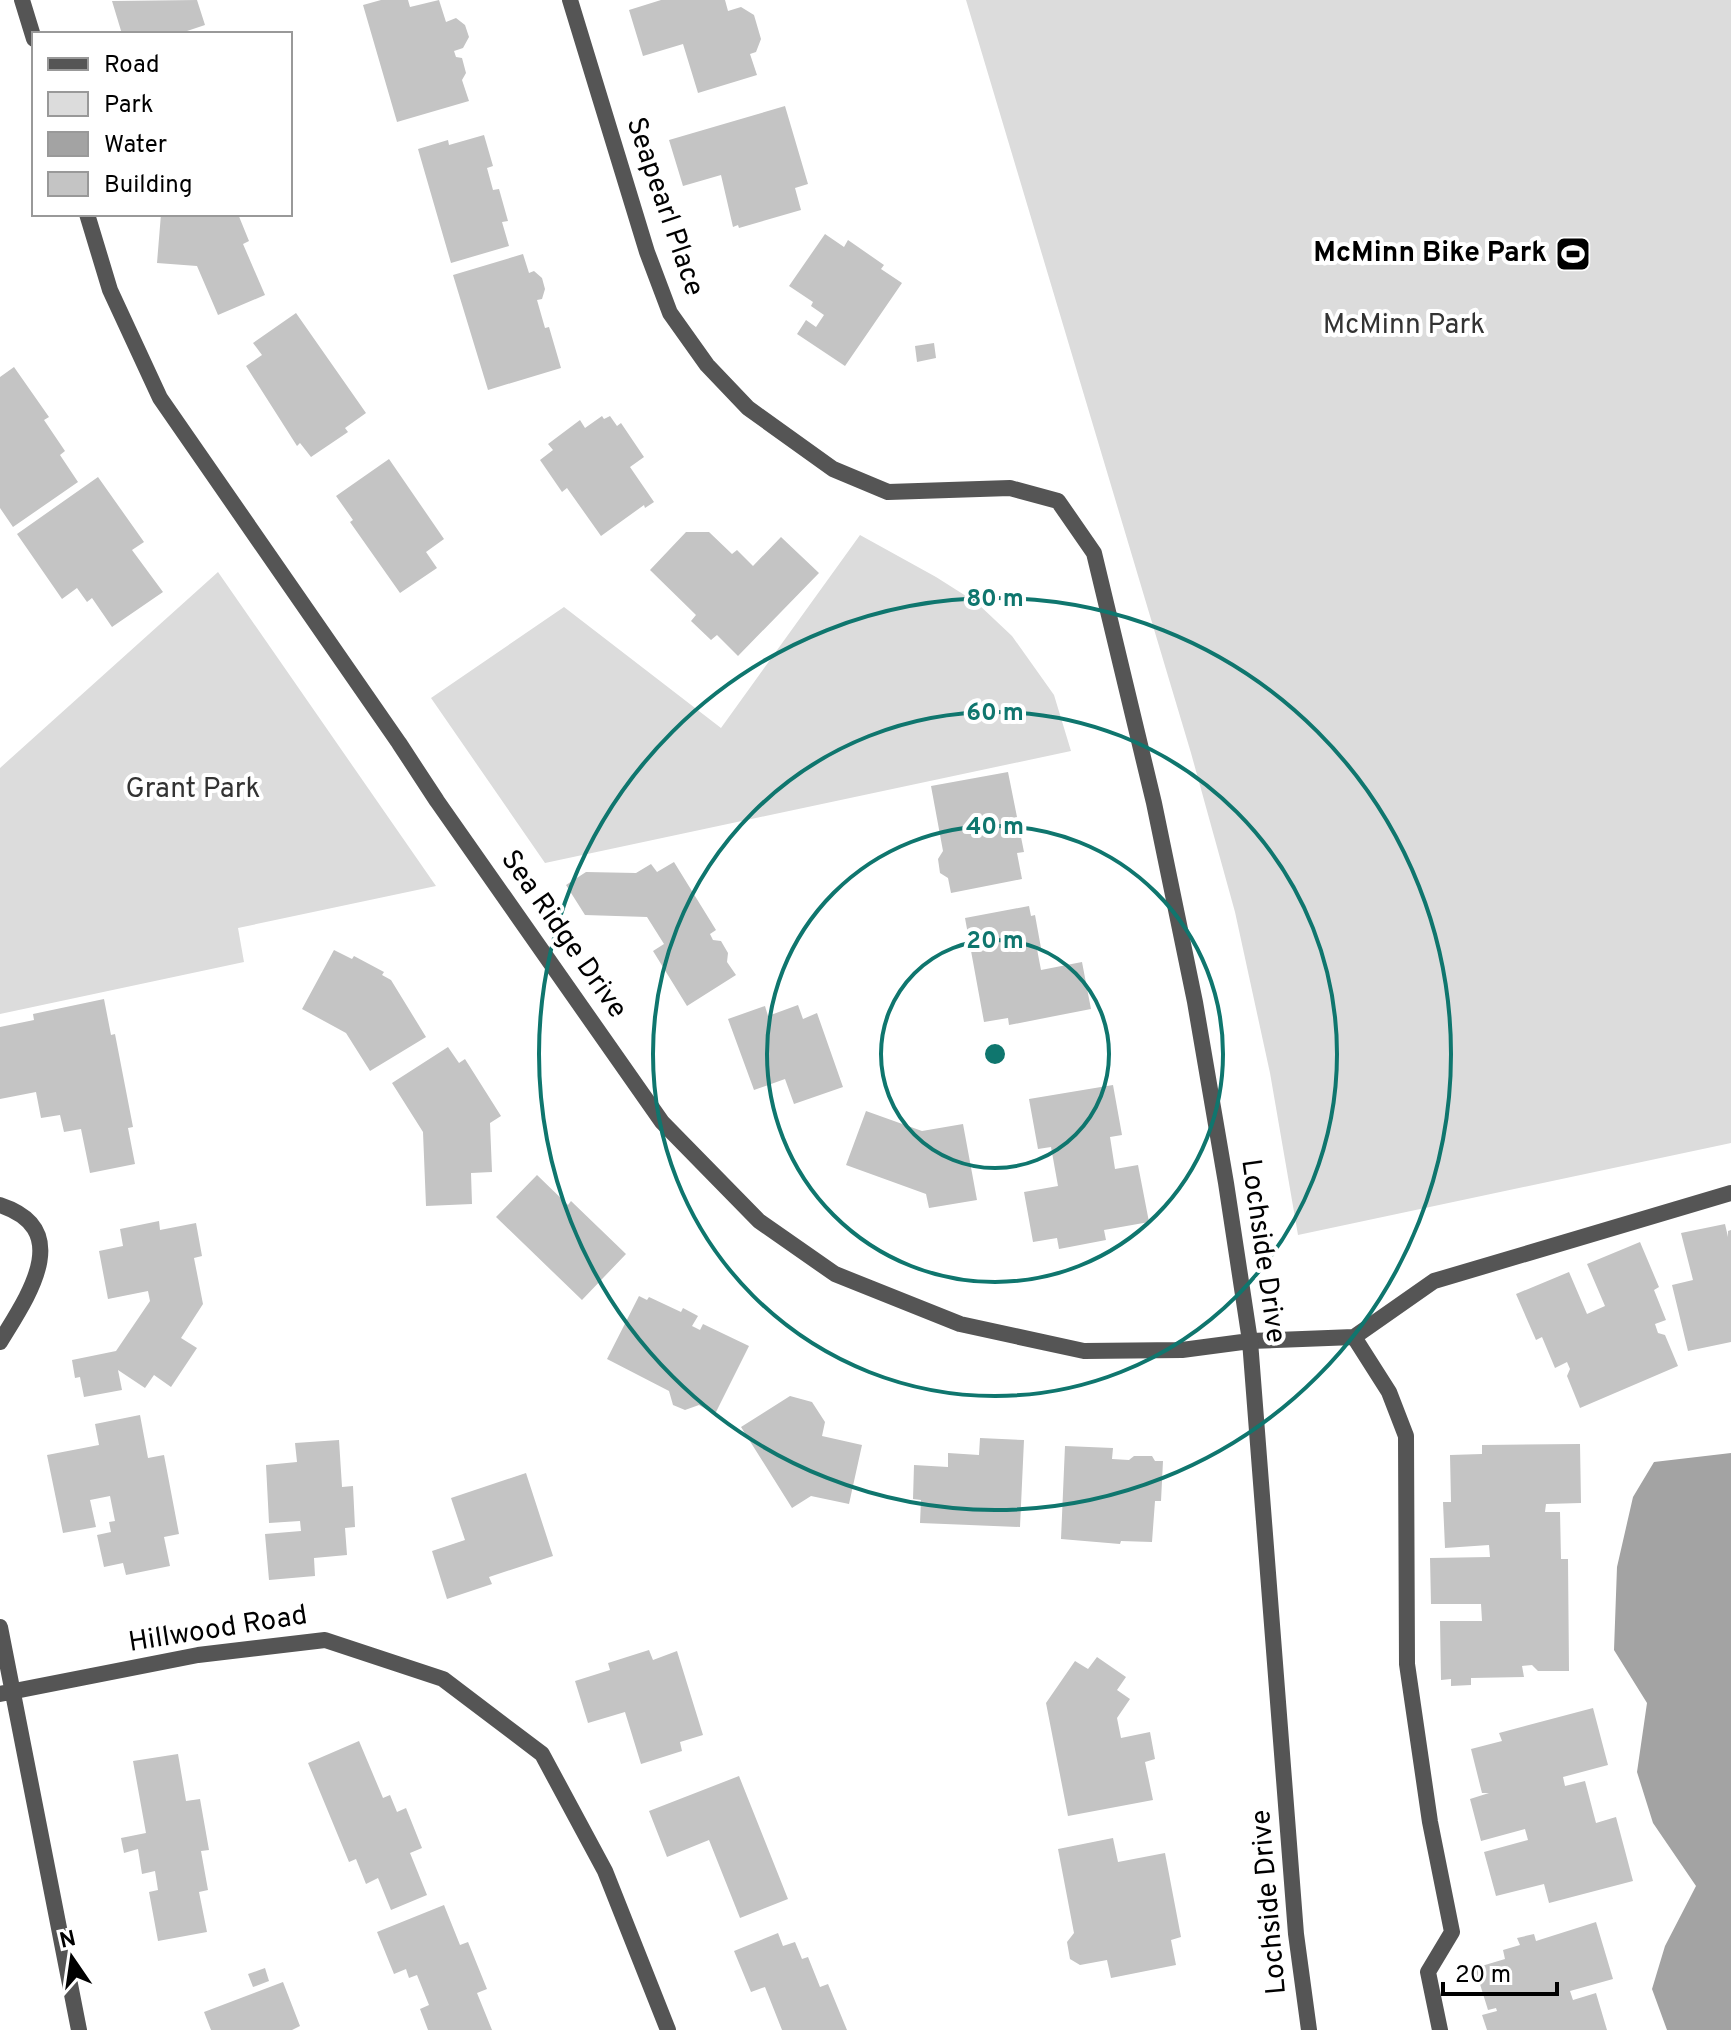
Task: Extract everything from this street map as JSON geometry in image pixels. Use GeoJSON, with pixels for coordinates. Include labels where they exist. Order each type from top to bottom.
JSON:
{"type":"FeatureCollection","features":[{"type":"Feature","properties":{"kind":"street"},"geometry":{"type":"LineString","coordinates":[[22,0],[32,32]]}},
{"type":"Feature","properties":{"kind":"street","name":"Seapearl Place"},"geometry":{"type":"LineString","coordinates":[[570,0],[647,252],[670,313],[707,365],[748,408],[833,469],[888,492],[1010,488],[1058,501]]}},
{"type":"Feature","properties":{"kind":"street","name":"Sea Ridge Drive"},"geometry":{"type":"LineString","coordinates":[[88,216],[110,290],[160,398],[662,1122],[759,1221],[835,1274],[960,1324],[1084,1351],[1182,1350],[1250,1341],[1354,1337]]}},
{"type":"Feature","properties":{"kind":"street","name":"Lochside Drive"},"geometry":{"type":"LineString","coordinates":[[1058,501],[1094,553],[1154,803],[1195,1002],[1250,1341],[1296,1934],[1309,2030]]}},
{"type":"Feature","properties":{"kind":"street"},"geometry":{"type":"LineString","coordinates":[[1440,2030],[1428,1972],[1452,1932],[1430,1822],[1407,1664],[1406,1436],[1389,1392],[1354,1337],[1434,1281],[1731,1193]]}},
{"type":"Feature","properties":{"kind":"street"},"geometry":{"type":"LineString","coordinates":[[0,1205],[14,1210],[31,1224],[40,1244],[41,1265],[33,1286],[0,1342]]}},
{"type":"Feature","properties":{"kind":"street"},"geometry":{"type":"LineString","coordinates":[[0,1627],[6,1693],[79,2030]]}},
{"type":"Feature","properties":{"kind":"street","name":"Hillwood Road"},"geometry":{"type":"LineString","coordinates":[[6,1693],[198,1655],[325,1640],[443,1679],[542,1754],[605,1871],[668,2030]]}},
{"type":"Feature","properties":{"kind":"green space","name":"McMinn Park"},"geometry":{"type":"Polygon","coordinates":[[[966,0],[1731,0],[1731,1143],[1298,1235],[1270,1073],[1235,912],[1191,753],[966,0]]]}},
{"type":"Feature","properties":{"kind":"green space"},"geometry":{"type":"Polygon","coordinates":[[[860,535],[977,603],[1012,636],[1054,695],[1071,751],[545,863],[431,698],[564,607],[721,728],[860,535]]]}},
{"type":"Feature","properties":{"kind":"green space","name":"Grant Park"},"geometry":{"type":"Polygon","coordinates":[[[218,572],[436,886],[238,928],[244,962],[0,1014],[0,768],[218,572]]]}},
{"type":"Feature","properties":{"kind":"water"},"geometry":{"type":"Polygon","coordinates":[[[1731,1453],[1731,2030],[1667,2030],[1652,1989],[1665,1946],[1696,1886],[1653,1823],[1637,1772],[1647,1703],[1614,1650],[1617,1567],[1633,1497],[1654,1462],[1731,1453]]]}},
{"type":"Feature","properties":{"kind":"building"},"geometry":{"type":"Polygon","coordinates":[[[197,0],[205,25],[184,32],[121,32],[112,1],[197,0]]]}},
{"type":"Feature","properties":{"kind":"building"},"geometry":{"type":"Polygon","coordinates":[[[381,0],[408,0],[410,7],[439,0],[446,22],[456,18],[465,25],[469,37],[463,48],[454,51],[456,57],[462,58],[466,73],[462,80],[469,101],[397,122],[363,5],[381,0]]]}},
{"type":"Feature","properties":{"kind":"building"},"geometry":{"type":"Polygon","coordinates":[[[661,0],[725,0],[728,11],[741,7],[754,15],[761,39],[756,52],[750,54],[757,75],[698,93],[683,44],[643,56],[629,10],[661,0]]]}},
{"type":"Feature","properties":{"kind":"building"},"geometry":{"type":"Polygon","coordinates":[[[785,106],[808,184],[795,188],[801,210],[739,228],[738,225],[733,227],[721,175],[683,186],[669,140],[785,106]]]}},
{"type":"Feature","properties":{"kind":"building"},"geometry":{"type":"Polygon","coordinates":[[[484,135],[493,166],[487,168],[493,190],[499,189],[508,221],[502,222],[509,246],[451,263],[418,149],[448,140],[449,145],[484,135]]]}},
{"type":"Feature","properties":{"kind":"building"},"geometry":{"type":"Polygon","coordinates":[[[161,216],[239,216],[249,241],[243,244],[265,295],[218,315],[197,266],[157,263],[161,216]]]}},
{"type":"Feature","properties":{"kind":"building"},"geometry":{"type":"Polygon","coordinates":[[[825,234],[844,247],[848,240],[884,265],[881,269],[902,283],[845,366],[797,334],[806,320],[816,327],[824,315],[811,306],[813,302],[789,286],[825,234]]]}},
{"type":"Feature","properties":{"kind":"building"},"geometry":{"type":"Polygon","coordinates":[[[523,254],[529,273],[534,271],[542,278],[545,289],[542,299],[537,300],[561,368],[488,390],[453,275],[523,254]]]}},
{"type":"Feature","properties":{"kind":"building"},"geometry":{"type":"Polygon","coordinates":[[[296,313],[366,413],[345,428],[348,432],[311,457],[300,443],[297,446],[246,366],[262,355],[253,343],[296,313]]]}},
{"type":"Feature","properties":{"kind":"building"},"geometry":{"type":"Polygon","coordinates":[[[934,343],[936,358],[917,362],[915,346],[934,343]]]}},
{"type":"Feature","properties":{"kind":"building"},"geometry":{"type":"Polygon","coordinates":[[[14,367],[49,417],[44,420],[65,451],[60,455],[78,482],[13,527],[0,508],[0,377],[14,367]]]}},
{"type":"Feature","properties":{"kind":"building"},"geometry":{"type":"Polygon","coordinates":[[[602,416],[604,419],[610,416],[617,426],[621,423],[644,457],[630,467],[654,502],[645,508],[644,505],[601,536],[567,488],[562,492],[540,460],[553,450],[548,444],[580,420],[585,428],[602,416]]]}},
{"type":"Feature","properties":{"kind":"building"},"geometry":{"type":"Polygon","coordinates":[[[389,459],[444,539],[426,552],[437,568],[400,593],[350,522],[353,520],[336,496],[389,459]]]}},
{"type":"Feature","properties":{"kind":"building"},"geometry":{"type":"Polygon","coordinates":[[[98,477],[144,542],[132,550],[163,592],[112,627],[92,598],[87,602],[77,588],[62,599],[17,534],[98,477]]]}},
{"type":"Feature","properties":{"kind":"building"},"geometry":{"type":"Polygon","coordinates":[[[686,532],[709,532],[732,554],[737,550],[753,566],[781,537],[819,573],[738,656],[717,635],[711,640],[691,621],[696,615],[650,570],[686,532]]]}},
{"type":"Feature","properties":{"kind":"building"},"geometry":{"type":"Polygon","coordinates":[[[1008,772],[1024,852],[1017,853],[1022,879],[951,893],[948,878],[940,873],[938,859],[943,851],[931,786],[1008,772]]]}},
{"type":"Feature","properties":{"kind":"building"},"geometry":{"type":"Polygon","coordinates":[[[674,862],[716,930],[710,934],[713,940],[721,941],[728,953],[727,962],[736,975],[687,1006],[653,951],[664,944],[647,917],[585,915],[566,885],[586,872],[636,873],[651,864],[657,872],[674,862]]]}},
{"type":"Feature","properties":{"kind":"building"},"geometry":{"type":"Polygon","coordinates":[[[1029,906],[1031,916],[1035,915],[1041,970],[1082,962],[1091,1009],[1009,1025],[1008,1018],[984,1022],[965,918],[1029,906]]]}},
{"type":"Feature","properties":{"kind":"building"},"geometry":{"type":"Polygon","coordinates":[[[334,950],[352,959],[354,956],[384,972],[382,975],[391,980],[426,1037],[370,1071],[346,1033],[302,1009],[334,950]]]}},
{"type":"Feature","properties":{"kind":"building"},"geometry":{"type":"Polygon","coordinates":[[[104,999],[111,1035],[115,1034],[133,1127],[128,1128],[135,1164],[90,1173],[81,1129],[64,1132],[60,1115],[41,1118],[36,1092],[0,1099],[0,1027],[34,1020],[33,1014],[104,999]]]}},
{"type":"Feature","properties":{"kind":"building"},"geometry":{"type":"Polygon","coordinates":[[[798,1005],[803,1019],[817,1013],[843,1087],[794,1104],[785,1079],[754,1090],[728,1019],[765,1006],[768,1016],[798,1005]]]}},
{"type":"Feature","properties":{"kind":"building"},"geometry":{"type":"Polygon","coordinates":[[[448,1047],[459,1063],[465,1059],[501,1116],[490,1123],[492,1172],[471,1173],[472,1204],[426,1206],[423,1132],[392,1083],[448,1047]]]}},
{"type":"Feature","properties":{"kind":"building"},"geometry":{"type":"Polygon","coordinates":[[[1113,1085],[1122,1135],[1110,1137],[1115,1169],[1138,1165],[1149,1222],[1104,1230],[1106,1240],[1059,1249],[1057,1238],[1033,1242],[1024,1192],[1058,1186],[1051,1147],[1038,1149],[1029,1099],[1113,1085]]]}},
{"type":"Feature","properties":{"kind":"building"},"geometry":{"type":"Polygon","coordinates":[[[866,1111],[922,1131],[963,1124],[977,1200],[929,1208],[926,1194],[846,1165],[866,1111]]]}},
{"type":"Feature","properties":{"kind":"building"},"geometry":{"type":"Polygon","coordinates":[[[537,1175],[568,1205],[571,1201],[626,1254],[582,1300],[496,1217],[537,1175]]]}},
{"type":"Feature","properties":{"kind":"building"},"geometry":{"type":"Polygon","coordinates":[[[159,1221],[160,1230],[196,1223],[202,1256],[194,1258],[203,1304],[181,1338],[197,1348],[171,1387],[154,1375],[145,1388],[118,1370],[122,1390],[84,1397],[80,1377],[75,1378],[72,1360],[116,1351],[150,1301],[148,1291],[108,1299],[99,1251],[123,1246],[120,1229],[159,1221]]]}},
{"type":"Feature","properties":{"kind":"building"},"geometry":{"type":"Polygon","coordinates":[[[1725,1224],[1728,1237],[1731,1230],[1731,1342],[1688,1351],[1672,1285],[1693,1280],[1681,1233],[1725,1224]]]}},
{"type":"Feature","properties":{"kind":"building"},"geometry":{"type":"Polygon","coordinates":[[[1640,1242],[1659,1287],[1654,1290],[1666,1320],[1655,1324],[1658,1333],[1665,1335],[1678,1366],[1580,1408],[1567,1376],[1570,1369],[1567,1362],[1555,1368],[1542,1337],[1536,1340],[1516,1294],[1569,1272],[1587,1314],[1605,1306],[1587,1264],[1640,1242]]]}},
{"type":"Feature","properties":{"kind":"building"},"geometry":{"type":"Polygon","coordinates":[[[639,1296],[647,1300],[649,1297],[681,1312],[683,1308],[698,1316],[692,1326],[700,1330],[703,1324],[749,1346],[715,1414],[699,1405],[685,1410],[673,1405],[669,1391],[607,1359],[639,1296]]]}},
{"type":"Feature","properties":{"kind":"building"},"geometry":{"type":"Polygon","coordinates":[[[790,1396],[812,1402],[825,1422],[822,1436],[862,1445],[849,1504],[811,1496],[792,1508],[741,1427],[790,1396]]]}},
{"type":"Feature","properties":{"kind":"building"},"geometry":{"type":"Polygon","coordinates":[[[140,1415],[148,1458],[164,1455],[179,1534],[164,1537],[170,1566],[126,1575],[123,1563],[104,1567],[97,1535],[111,1532],[109,1522],[115,1521],[110,1496],[90,1500],[96,1527],[63,1533],[47,1455],[99,1445],[95,1424],[140,1415]]]}},
{"type":"Feature","properties":{"kind":"building"},"geometry":{"type":"Polygon","coordinates":[[[980,1438],[1024,1440],[1020,1527],[920,1523],[921,1500],[913,1499],[914,1465],[948,1467],[948,1453],[979,1455],[980,1438]]]}},
{"type":"Feature","properties":{"kind":"building"},"geometry":{"type":"Polygon","coordinates":[[[339,1440],[342,1487],[353,1486],[355,1527],[345,1528],[347,1555],[314,1558],[315,1576],[269,1580],[265,1534],[301,1531],[300,1521],[269,1523],[266,1465],[297,1462],[295,1443],[339,1440]]]}},
{"type":"Feature","properties":{"kind":"building"},"geometry":{"type":"Polygon","coordinates":[[[1580,1444],[1581,1503],[1546,1504],[1545,1512],[1560,1512],[1561,1559],[1568,1559],[1569,1671],[1538,1671],[1532,1665],[1522,1666],[1524,1677],[1471,1678],[1471,1685],[1451,1686],[1451,1679],[1441,1680],[1440,1621],[1482,1621],[1481,1604],[1431,1604],[1430,1558],[1490,1557],[1489,1545],[1445,1548],[1443,1502],[1451,1502],[1450,1455],[1482,1454],[1482,1445],[1580,1444]]]}},
{"type":"Feature","properties":{"kind":"building"},"geometry":{"type":"Polygon","coordinates":[[[1065,1446],[1113,1448],[1112,1459],[1152,1456],[1155,1461],[1163,1461],[1161,1501],[1155,1501],[1152,1542],[1121,1541],[1120,1544],[1061,1539],[1065,1446]]]}},
{"type":"Feature","properties":{"kind":"building"},"geometry":{"type":"Polygon","coordinates":[[[526,1473],[553,1556],[489,1577],[492,1584],[447,1599],[432,1551],[465,1540],[451,1498],[526,1473]]]}},
{"type":"Feature","properties":{"kind":"building"},"geometry":{"type":"Polygon","coordinates":[[[649,1650],[653,1660],[677,1651],[703,1735],[680,1742],[682,1751],[641,1764],[625,1712],[588,1723],[575,1681],[610,1670],[608,1663],[649,1650]]]}},
{"type":"Feature","properties":{"kind":"building"},"geometry":{"type":"Polygon","coordinates":[[[1097,1657],[1126,1677],[1117,1690],[1130,1699],[1117,1718],[1121,1738],[1150,1732],[1155,1759],[1145,1762],[1153,1800],[1068,1816],[1046,1703],[1075,1661],[1088,1669],[1097,1657]]]}},
{"type":"Feature","properties":{"kind":"building"},"geometry":{"type":"Polygon","coordinates":[[[1593,1708],[1608,1765],[1563,1777],[1565,1786],[1585,1781],[1596,1823],[1616,1817],[1633,1881],[1549,1903],[1544,1884],[1496,1896],[1484,1852],[1528,1840],[1525,1829],[1481,1841],[1470,1799],[1489,1793],[1482,1793],[1471,1749],[1502,1741],[1499,1733],[1593,1708]]]}},
{"type":"Feature","properties":{"kind":"building"},"geometry":{"type":"Polygon","coordinates":[[[359,1741],[383,1798],[390,1795],[397,1812],[406,1808],[422,1848],[410,1853],[427,1895],[391,1910],[378,1878],[366,1884],[356,1859],[349,1862],[308,1763],[359,1741]]]}},
{"type":"Feature","properties":{"kind":"building"},"geometry":{"type":"Polygon","coordinates":[[[178,1754],[186,1801],[200,1799],[209,1850],[201,1851],[208,1890],[199,1892],[207,1932],[158,1941],[149,1892],[158,1890],[155,1871],[142,1874],[138,1849],[124,1853],[121,1838],[146,1833],[133,1761],[178,1754]]]}},
{"type":"Feature","properties":{"kind":"building"},"geometry":{"type":"Polygon","coordinates":[[[739,1776],[788,1899],[740,1918],[709,1840],[667,1857],[649,1811],[739,1776]]]}},
{"type":"Feature","properties":{"kind":"building"},"geometry":{"type":"Polygon","coordinates":[[[1113,1838],[1118,1862],[1165,1853],[1181,1937],[1171,1940],[1176,1965],[1111,1978],[1107,1960],[1080,1965],[1070,1959],[1067,1942],[1074,1933],[1058,1849],[1113,1838]]]}},
{"type":"Feature","properties":{"kind":"building"},"geometry":{"type":"Polygon","coordinates":[[[444,1905],[460,1945],[468,1942],[487,1989],[477,1993],[492,2030],[428,2030],[420,2009],[429,2005],[417,1975],[409,1978],[406,1969],[394,1974],[377,1932],[444,1905]]]}},
{"type":"Feature","properties":{"kind":"building"},"geometry":{"type":"Polygon","coordinates":[[[1596,1922],[1613,1979],[1570,1991],[1573,2000],[1596,1993],[1607,2030],[1487,2030],[1482,2015],[1497,2011],[1496,2008],[1488,2010],[1475,1968],[1505,1959],[1503,1950],[1520,1945],[1517,1938],[1534,1934],[1536,1941],[1596,1922]]]}},
{"type":"Feature","properties":{"kind":"building"},"geometry":{"type":"Polygon","coordinates":[[[778,1933],[783,1946],[795,1942],[802,1959],[808,1957],[820,1987],[828,1984],[847,2030],[782,2030],[765,1987],[751,1992],[734,1951],[778,1933]]]}},
{"type":"Feature","properties":{"kind":"building"},"geometry":{"type":"Polygon","coordinates":[[[265,1968],[269,1981],[253,1987],[248,1974],[265,1968]]]}},
{"type":"Feature","properties":{"kind":"building"},"geometry":{"type":"Polygon","coordinates":[[[283,1982],[300,2026],[292,2030],[211,2030],[204,2012],[283,1982]]]}},
{"type":"Feature","properties":{"kind":"place","name":"McMinn Bike Park"},"geometry":{"type":"Point","coordinates":[1573,254]}}]}
